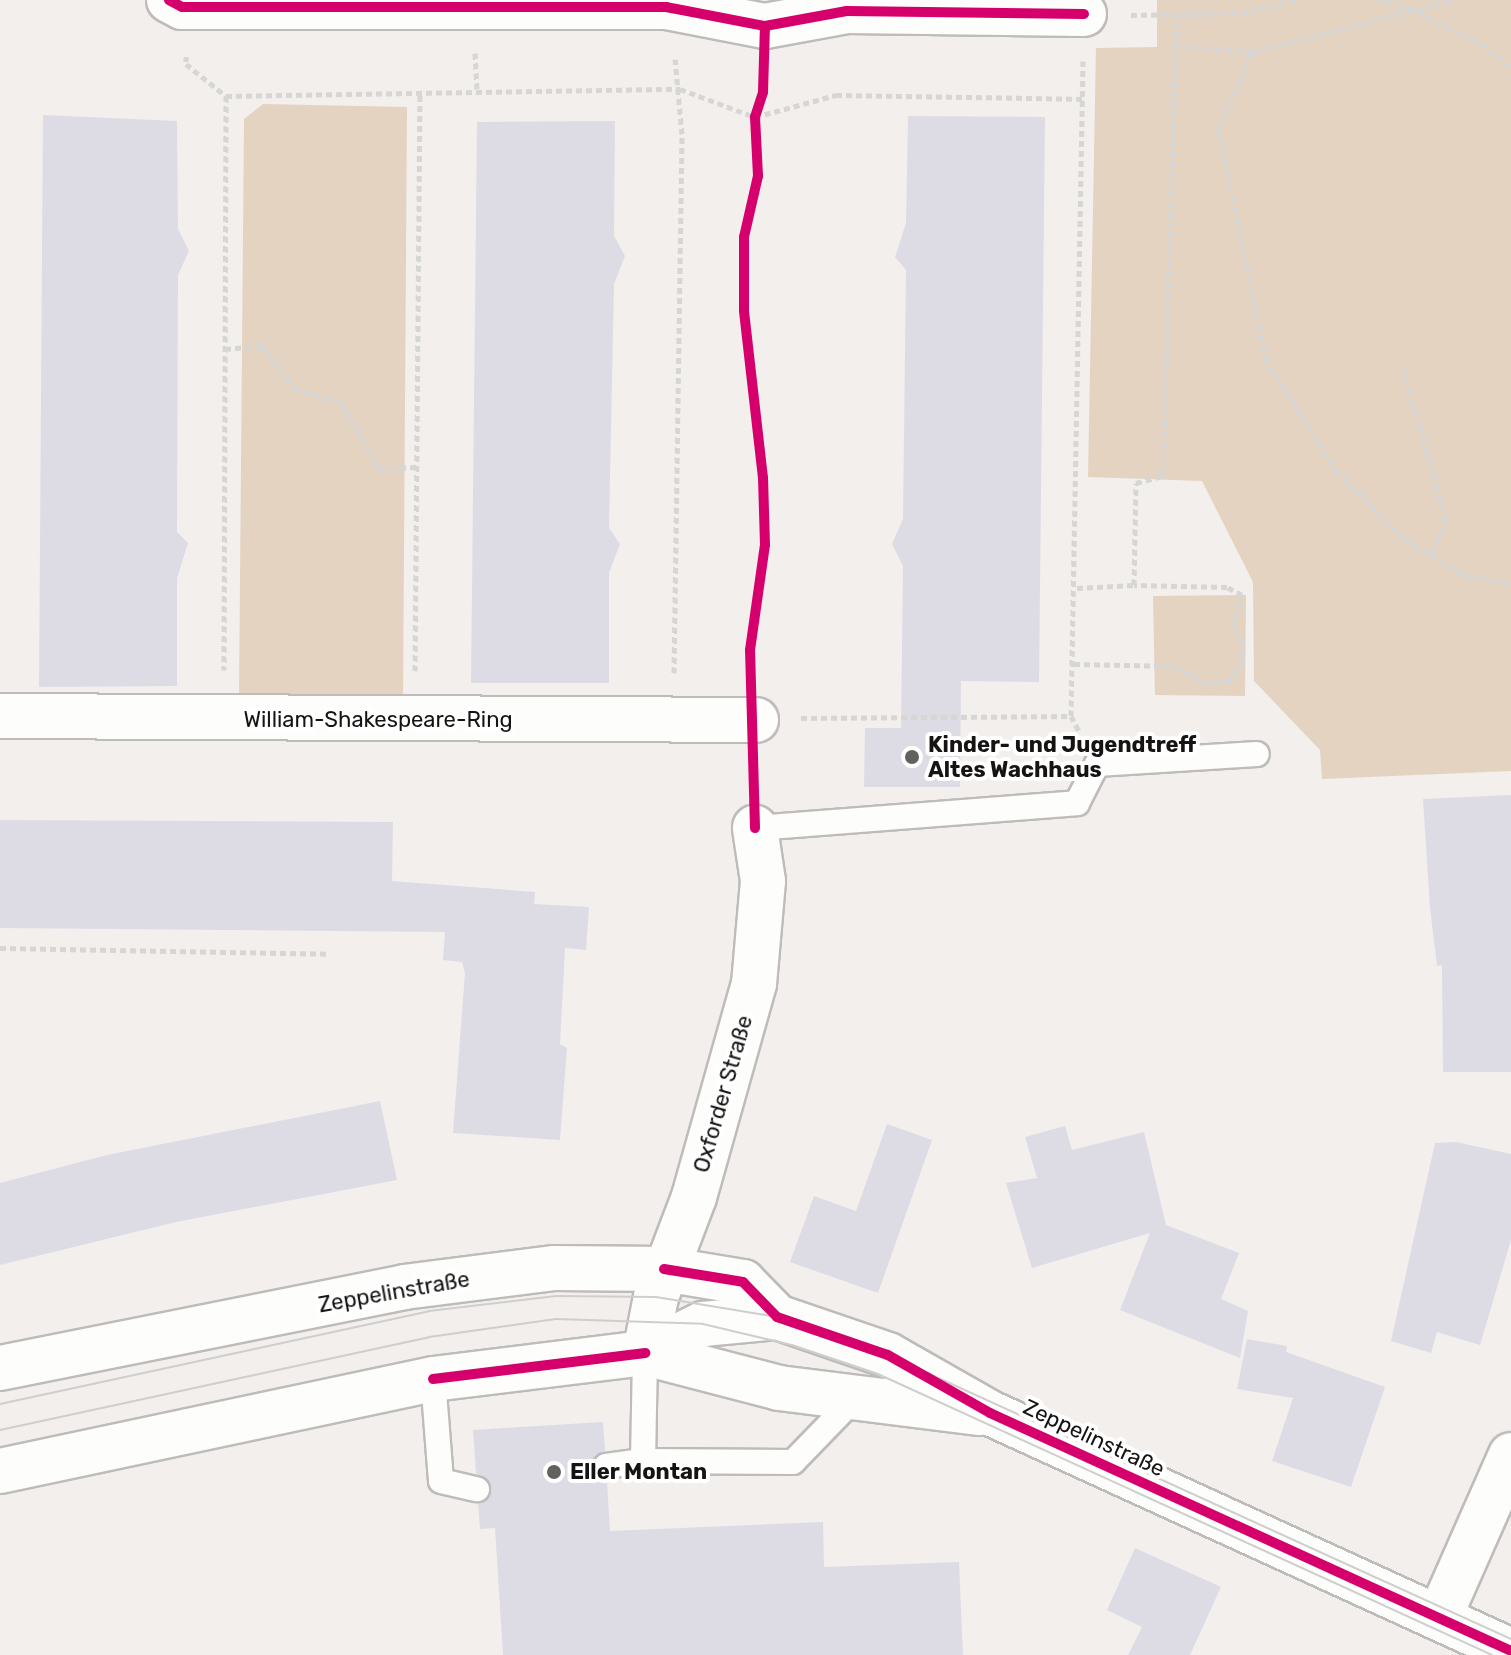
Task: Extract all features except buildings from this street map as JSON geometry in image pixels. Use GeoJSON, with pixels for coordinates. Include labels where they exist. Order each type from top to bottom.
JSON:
{"type":"FeatureCollection","features":[{"type":"Feature","properties":{"kind":"street"},"geometry":{"type":"LineString","coordinates":[[176,3],[666,7],[765,26],[847,11],[1084,14]]}},
{"type":"Feature","properties":{"kind":"street","name":"William-Shakespeare-Ring"},"geometry":{"type":"LineString","coordinates":[[0,716],[756,720]]}},
{"type":"Feature","properties":{"kind":"street","name":"Oxforder Straße"},"geometry":{"type":"LineString","coordinates":[[645,1353],[664,1269],[694,1197],[754,984],[763,881],[755,828]]}},
{"type":"Feature","properties":{"kind":"street","name":"Zeppelinstraße"},"geometry":{"type":"LineString","coordinates":[[0,1368],[404,1287],[555,1268],[664,1269],[743,1282],[777,1317]]}},
{"type":"Feature","properties":{"kind":"street","name":"Zeppelinstraße"},"geometry":{"type":"LineString","coordinates":[[0,1471],[433,1379],[645,1353],[703,1324],[777,1317],[888,1355],[990,1413],[1511,1651]]}},
{"type":"Feature","properties":{"kind":"street","name":"Zeppelinstraße"},"geometry":{"type":"LineString","coordinates":[[645,1353],[779,1388],[853,1400],[990,1413]]}},
{"type":"Feature","properties":{"kind":"street"},"geometry":{"type":"LineString","coordinates":[[1439,1618],[1511,1455]]}},
{"type":"Feature","properties":{"kind":"lane"},"geometry":{"type":"LineString","coordinates":[[755,828],[1077,803],[1097,764],[1257,754]]}},
{"type":"Feature","properties":{"kind":"lane"},"geometry":{"type":"LineString","coordinates":[[643,1461],[645,1353]]}},
{"type":"Feature","properties":{"kind":"lane"},"geometry":{"type":"LineString","coordinates":[[433,1379],[441,1481],[477,1489]]}},
{"type":"Feature","properties":{"kind":"lane"},"geometry":{"type":"LineString","coordinates":[[606,1466],[643,1461],[793,1462],[853,1400]]}},
{"type":"Feature","properties":{"kind":"path"},"geometry":{"type":"LineString","coordinates":[[756,720],[1071,716],[1077,588],[1084,14],[1241,13],[1296,0]]}},
{"type":"Feature","properties":{"kind":"path"},"geometry":{"type":"LineString","coordinates":[[1377,0],[1409,8],[1481,44],[1511,68]]}},
{"type":"Feature","properties":{"kind":"path"},"geometry":{"type":"LineString","coordinates":[[1176,46],[1252,52],[1409,8],[1453,0]]}},
{"type":"Feature","properties":{"kind":"path"},"geometry":{"type":"LineString","coordinates":[[176,3],[186,64],[226,96],[680,89],[755,117],[836,95],[1083,99]]}},
{"type":"Feature","properties":{"kind":"path"},"geometry":{"type":"LineString","coordinates":[[666,7],[680,89],[675,720]]}},
{"type":"Feature","properties":{"kind":"path"},"geometry":{"type":"LineString","coordinates":[[1134,585],[1136,483],[1163,476],[1177,15]]}},
{"type":"Feature","properties":{"kind":"path"},"geometry":{"type":"LineString","coordinates":[[1252,52],[1219,129],[1265,358],[1336,470],[1405,540],[1463,575],[1511,583]]}},
{"type":"Feature","properties":{"kind":"path"},"geometry":{"type":"LineString","coordinates":[[415,720],[420,92]]}},
{"type":"Feature","properties":{"kind":"path"},"geometry":{"type":"LineString","coordinates":[[224,719],[226,96]]}},
{"type":"Feature","properties":{"kind":"path"},"geometry":{"type":"LineString","coordinates":[[225,349],[262,346],[295,389],[341,402],[380,470],[417,467]]}},
{"type":"Feature","properties":{"kind":"path"},"geometry":{"type":"LineString","coordinates":[[1403,370],[1414,423],[1446,518],[1431,558]]}},
{"type":"Feature","properties":{"kind":"path"},"geometry":{"type":"LineString","coordinates":[[1074,664],[1176,666],[1204,683],[1229,681],[1242,664],[1243,643],[1233,626],[1242,595],[1227,587],[1134,585],[1077,588]]}},
{"type":"Feature","properties":{"kind":"path"},"geometry":{"type":"LineString","coordinates":[[0,948],[329,954]]}},
{"type":"Feature","properties":{"kind":"shaded area"},"geometry":{"type":"Polygon","coordinates":[[[1157,0],[1511,0],[1511,771],[1322,779],[1320,750],[1254,681],[1253,582],[1202,481],[1088,477],[1096,48],[1157,47],[1157,0]]]}},
{"type":"Feature","properties":{"kind":"shaded area"},"geometry":{"type":"Polygon","coordinates":[[[263,104],[407,107],[403,699],[239,696],[244,119],[263,104]]]}},
{"type":"Feature","properties":{"kind":"shaded area"},"geometry":{"type":"Polygon","coordinates":[[[1246,595],[1245,696],[1155,695],[1153,596],[1246,595]]]}},
{"type":"Feature","properties":{"kind":"tram line"},"geometry":{"type":"LineString","coordinates":[[0,1404],[429,1311],[556,1296],[656,1297],[777,1317],[888,1355],[1511,1639]]}},
{"type":"Feature","properties":{"kind":"tram line"},"geometry":{"type":"LineString","coordinates":[[0,1430],[429,1337],[556,1319],[703,1324],[792,1345],[878,1374],[1492,1655]]}},
{"type":"Feature","properties":{"kind":"cycle path"},"geometry":{"type":"LineString","coordinates":[[169,0],[182,7],[666,7],[765,26],[847,11],[1084,14]]}},
{"type":"Feature","properties":{"kind":"cycle path"},"geometry":{"type":"LineString","coordinates":[[755,828],[750,650],[765,545],[763,478],[744,310],[744,237],[758,176],[755,117],[763,92],[765,26]]}},
{"type":"Feature","properties":{"kind":"cycle path"},"geometry":{"type":"LineString","coordinates":[[664,1269],[743,1282],[777,1317],[888,1355],[990,1413],[1511,1651]]}},
{"type":"Feature","properties":{"kind":"cycle path"},"geometry":{"type":"LineString","coordinates":[[433,1379],[645,1353]]}},
{"type":"Feature","properties":{"kind":"place","name":"Kinder- und Jugendtreff Altes Wachhaus"},"geometry":{"type":"Point","coordinates":[912,757]}},
{"type":"Feature","properties":{"kind":"place","name":"Eller Montan"},"geometry":{"type":"Point","coordinates":[554,1472]}}]}
